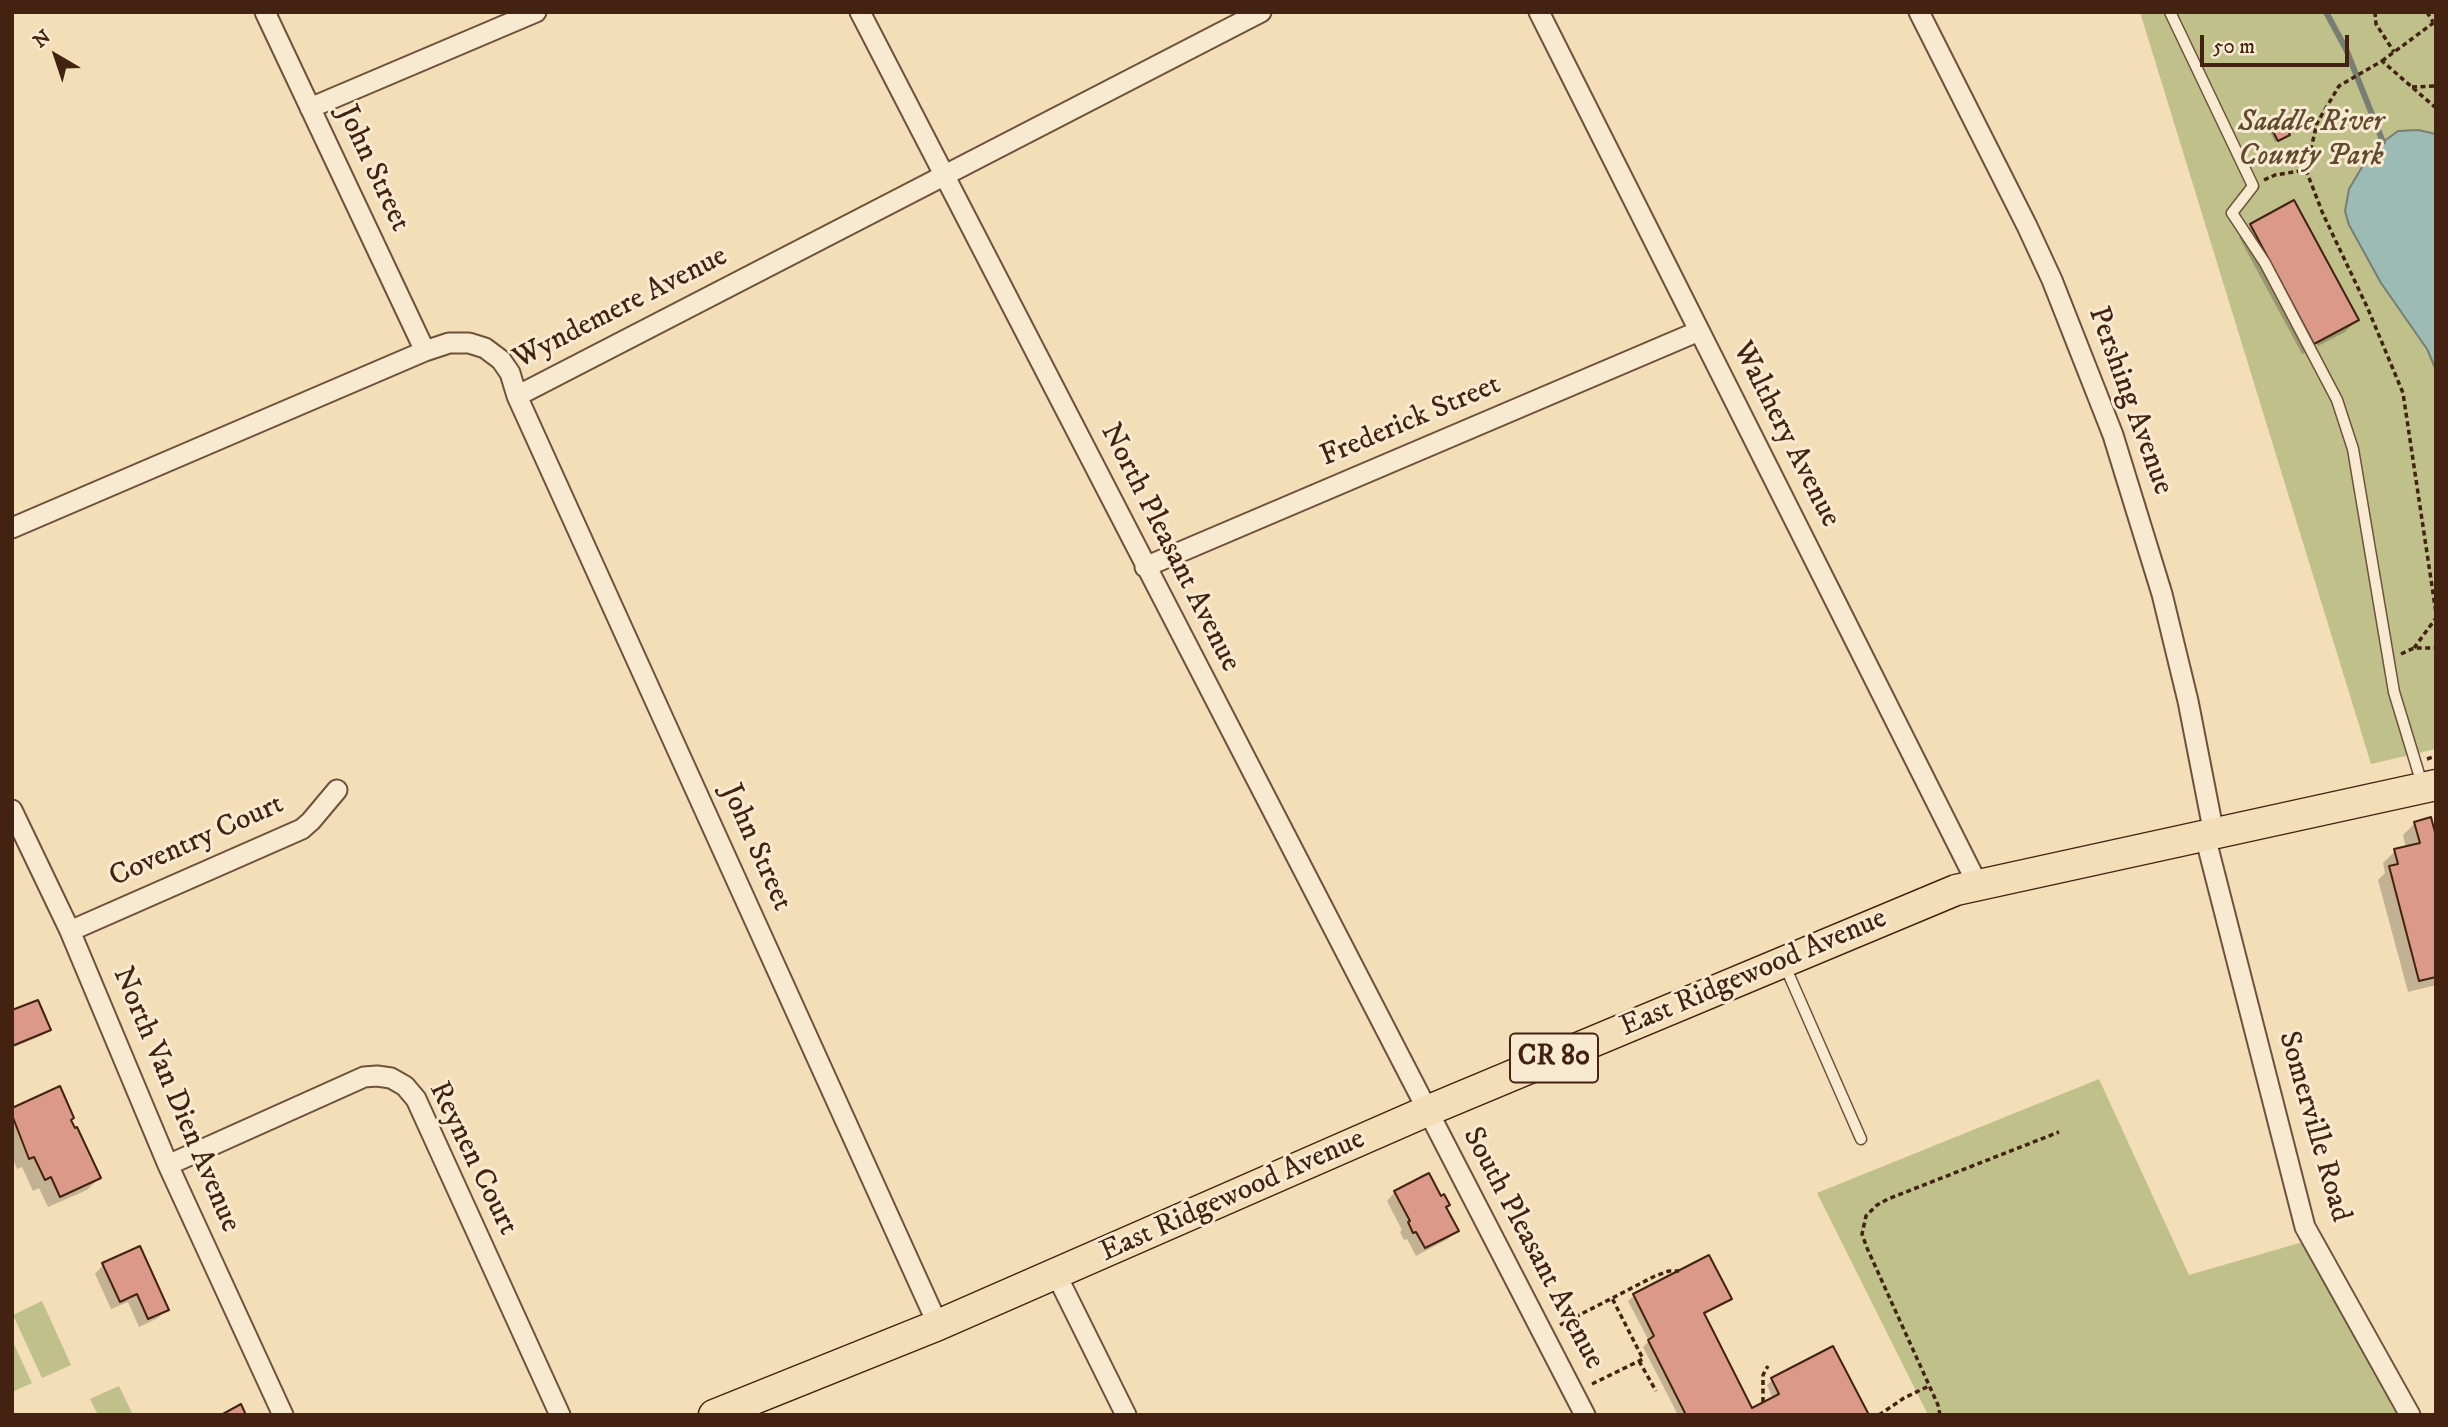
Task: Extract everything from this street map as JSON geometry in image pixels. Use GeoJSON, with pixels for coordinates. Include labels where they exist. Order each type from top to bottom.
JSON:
{"type":"FeatureCollection","features":[{"type":"Feature","properties":{"kind":"main road","name":"East Ridgewood Avenue"},"geometry":{"type":"LineString","coordinates":[[714,1415],[938,1325],[1427,1111],[1956,890],[2429,786]]}},
{"type":"Feature","properties":{"kind":"street","name":"John Street"},"geometry":{"type":"LineString","coordinates":[[265,12],[425,351]]}},
{"type":"Feature","properties":{"kind":"street"},"geometry":{"type":"LineString","coordinates":[[310,108],[536,12]]}},
{"type":"Feature","properties":{"kind":"street","name":"North Pleasant Avenue"},"geometry":{"type":"LineString","coordinates":[[860,12],[1427,1111]]}},
{"type":"Feature","properties":{"kind":"street","name":"Wyndemere Avenue"},"geometry":{"type":"LineString","coordinates":[[12,528],[449,343],[468,343],[485,348],[501,360],[510,373],[517,396],[1261,12]]}},
{"type":"Feature","properties":{"kind":"street","name":"Walthery Avenue"},"geometry":{"type":"LineString","coordinates":[[1539,12],[1978,886]]}},
{"type":"Feature","properties":{"kind":"street","name":"Pershing Avenue"},"geometry":{"type":"LineString","coordinates":[[1919,12],[2047,270],[2074,331],[2113,435],[2162,594],[2188,701],[2210,835]]}},
{"type":"Feature","properties":{"kind":"street","name":"Frederick Street"},"geometry":{"type":"LineString","coordinates":[[1145,567],[1699,331]]}},
{"type":"Feature","properties":{"kind":"street","name":"John Street"},"geometry":{"type":"LineString","coordinates":[[517,396],[938,1325]]}},
{"type":"Feature","properties":{"kind":"street","name":"Coventry Court"},"geometry":{"type":"LineString","coordinates":[[70,931],[302,829],[337,790]]}},
{"type":"Feature","properties":{"kind":"street","name":"North Van Dien Avenue"},"geometry":{"type":"LineString","coordinates":[[12,810],[17,833],[70,931],[168,1165],[283,1415]]}},
{"type":"Feature","properties":{"kind":"street","name":"Somerville Road"},"geometry":{"type":"LineString","coordinates":[[2210,835],[2305,1227],[2410,1415]]}},
{"type":"Feature","properties":{"kind":"street","name":"Reynen Court"},"geometry":{"type":"LineString","coordinates":[[168,1165],[363,1077],[391,1078],[405,1086],[416,1099],[560,1415]]}},
{"type":"Feature","properties":{"kind":"street","name":"South Pleasant Avenue"},"geometry":{"type":"LineString","coordinates":[[1427,1111],[1585,1415]]}},
{"type":"Feature","properties":{"kind":"street"},"geometry":{"type":"LineString","coordinates":[[1056,1274],[1126,1415]]}},
{"type":"Feature","properties":{"kind":"lane"},"geometry":{"type":"LineString","coordinates":[[2170,12],[2253,186],[2232,213],[2265,264],[2337,400],[2353,449],[2394,692],[2429,786]]}},
{"type":"Feature","properties":{"kind":"lane"},"geometry":{"type":"LineString","coordinates":[[1783,962],[1861,1139]]}},
{"type":"Feature","properties":{"kind":"path"},"geometry":{"type":"LineString","coordinates":[[2375,12],[2376,24],[2395,52]]}},
{"type":"Feature","properties":{"kind":"path"},"geometry":{"type":"LineString","coordinates":[[2427,12],[2435,22],[2382,61],[2339,86],[2317,123],[2306,170],[2403,393],[2436,613]]}},
{"type":"Feature","properties":{"kind":"path"},"geometry":{"type":"LineString","coordinates":[[2382,61],[2436,108]]}},
{"type":"Feature","properties":{"kind":"path"},"geometry":{"type":"LineString","coordinates":[[2412,87],[2436,86]]}},
{"type":"Feature","properties":{"kind":"path"},"geometry":{"type":"LineString","coordinates":[[2253,186],[2275,175],[2306,170]]}},
{"type":"Feature","properties":{"kind":"path"},"geometry":{"type":"LineString","coordinates":[[2414,648],[2436,618]]}},
{"type":"Feature","properties":{"kind":"path"},"geometry":{"type":"LineString","coordinates":[[2388,659],[2414,648],[2436,648]]}},
{"type":"Feature","properties":{"kind":"path"},"geometry":{"type":"LineString","coordinates":[[1940,1415],[1867,1248],[1862,1234],[1866,1216],[1888,1199],[2059,1132]]}},
{"type":"Feature","properties":{"kind":"path"},"geometry":{"type":"LineString","coordinates":[[1560,1325],[1662,1274],[1679,1271]]}},
{"type":"Feature","properties":{"kind":"path"},"geometry":{"type":"LineString","coordinates":[[1592,1384],[1643,1359],[1612,1298]]}},
{"type":"Feature","properties":{"kind":"path"},"geometry":{"type":"LineString","coordinates":[[1639,1361],[1656,1391]]}},
{"type":"Feature","properties":{"kind":"path"},"geometry":{"type":"LineString","coordinates":[[1763,1402],[1763,1375],[1768,1366]]}},
{"type":"Feature","properties":{"kind":"path"},"geometry":{"type":"LineString","coordinates":[[1879,1415],[1904,1398],[1929,1386]]}},
{"type":"Feature","properties":{"kind":"green space","name":"Saddle River County Park"},"geometry":{"type":"Polygon","coordinates":[[[2140,12],[2436,12],[2436,749],[2371,764],[2140,12]]]}},
{"type":"Feature","properties":{"kind":"green space"},"geometry":{"type":"Polygon","coordinates":[[[2099,1079],[2189,1275],[2303,1242],[2397,1415],[1928,1415],[1817,1193],[2099,1079]]]}},
{"type":"Feature","properties":{"kind":"green space"},"geometry":{"type":"Polygon","coordinates":[[[42,1301],[71,1365],[42,1378],[13,1315],[42,1301]]]}},
{"type":"Feature","properties":{"kind":"green space"},"geometry":{"type":"Polygon","coordinates":[[[12,1340],[32,1383],[12,1392],[12,1340]]]}},
{"type":"Feature","properties":{"kind":"green space"},"geometry":{"type":"Polygon","coordinates":[[[119,1386],[133,1415],[98,1415],[90,1399],[119,1386]]]}},
{"type":"Feature","properties":{"kind":"water"},"geometry":{"type":"Polygon","coordinates":[[[2418,130],[2436,134],[2436,370],[2427,349],[2381,283],[2349,225],[2345,211],[2349,189],[2365,162],[2383,142],[2398,131],[2418,130]]]}},
{"type":"Feature","properties":{"kind":"building"},"geometry":{"type":"Polygon","coordinates":[[[2281,115],[2290,135],[2278,141],[2268,122],[2281,115]]]}},
{"type":"Feature","properties":{"kind":"building"},"geometry":{"type":"Polygon","coordinates":[[[2294,200],[2359,320],[2314,344],[2250,224],[2294,200]]]}},
{"type":"Feature","properties":{"kind":"building"},"geometry":{"type":"Polygon","coordinates":[[[2431,817],[2436,836],[2436,977],[2419,981],[2389,866],[2398,864],[2394,849],[2420,843],[2414,822],[2431,817]]]}},
{"type":"Feature","properties":{"kind":"building"},"geometry":{"type":"Polygon","coordinates":[[[38,1000],[51,1030],[12,1046],[12,1010],[38,1000]]]}},
{"type":"Feature","properties":{"kind":"building"},"geometry":{"type":"Polygon","coordinates":[[[60,1086],[74,1118],[71,1120],[75,1128],[77,1127],[101,1178],[60,1197],[51,1177],[45,1180],[34,1157],[29,1159],[12,1115],[12,1108],[60,1086]]]}},
{"type":"Feature","properties":{"kind":"building"},"geometry":{"type":"Polygon","coordinates":[[[1429,1173],[1441,1196],[1444,1194],[1450,1205],[1446,1207],[1459,1231],[1425,1248],[1416,1232],[1413,1233],[1408,1222],[1410,1221],[1394,1191],[1429,1173]]]}},
{"type":"Feature","properties":{"kind":"building"},"geometry":{"type":"Polygon","coordinates":[[[140,1246],[169,1310],[148,1319],[137,1294],[120,1302],[102,1263],[140,1246]]]}},
{"type":"Feature","properties":{"kind":"building"},"geometry":{"type":"Polygon","coordinates":[[[1709,1255],[1732,1299],[1704,1313],[1752,1408],[1779,1394],[1771,1378],[1833,1346],[1869,1415],[1686,1415],[1648,1340],[1654,1336],[1633,1294],[1709,1255]]]}},
{"type":"Feature","properties":{"kind":"building"},"geometry":{"type":"Polygon","coordinates":[[[241,1404],[246,1415],[221,1415],[241,1404]]]}},
{"type":"Feature","properties":{"kind":"waterway"},"geometry":{"type":"LineString","coordinates":[[2326,12],[2346,49],[2383,142]]}}]}
